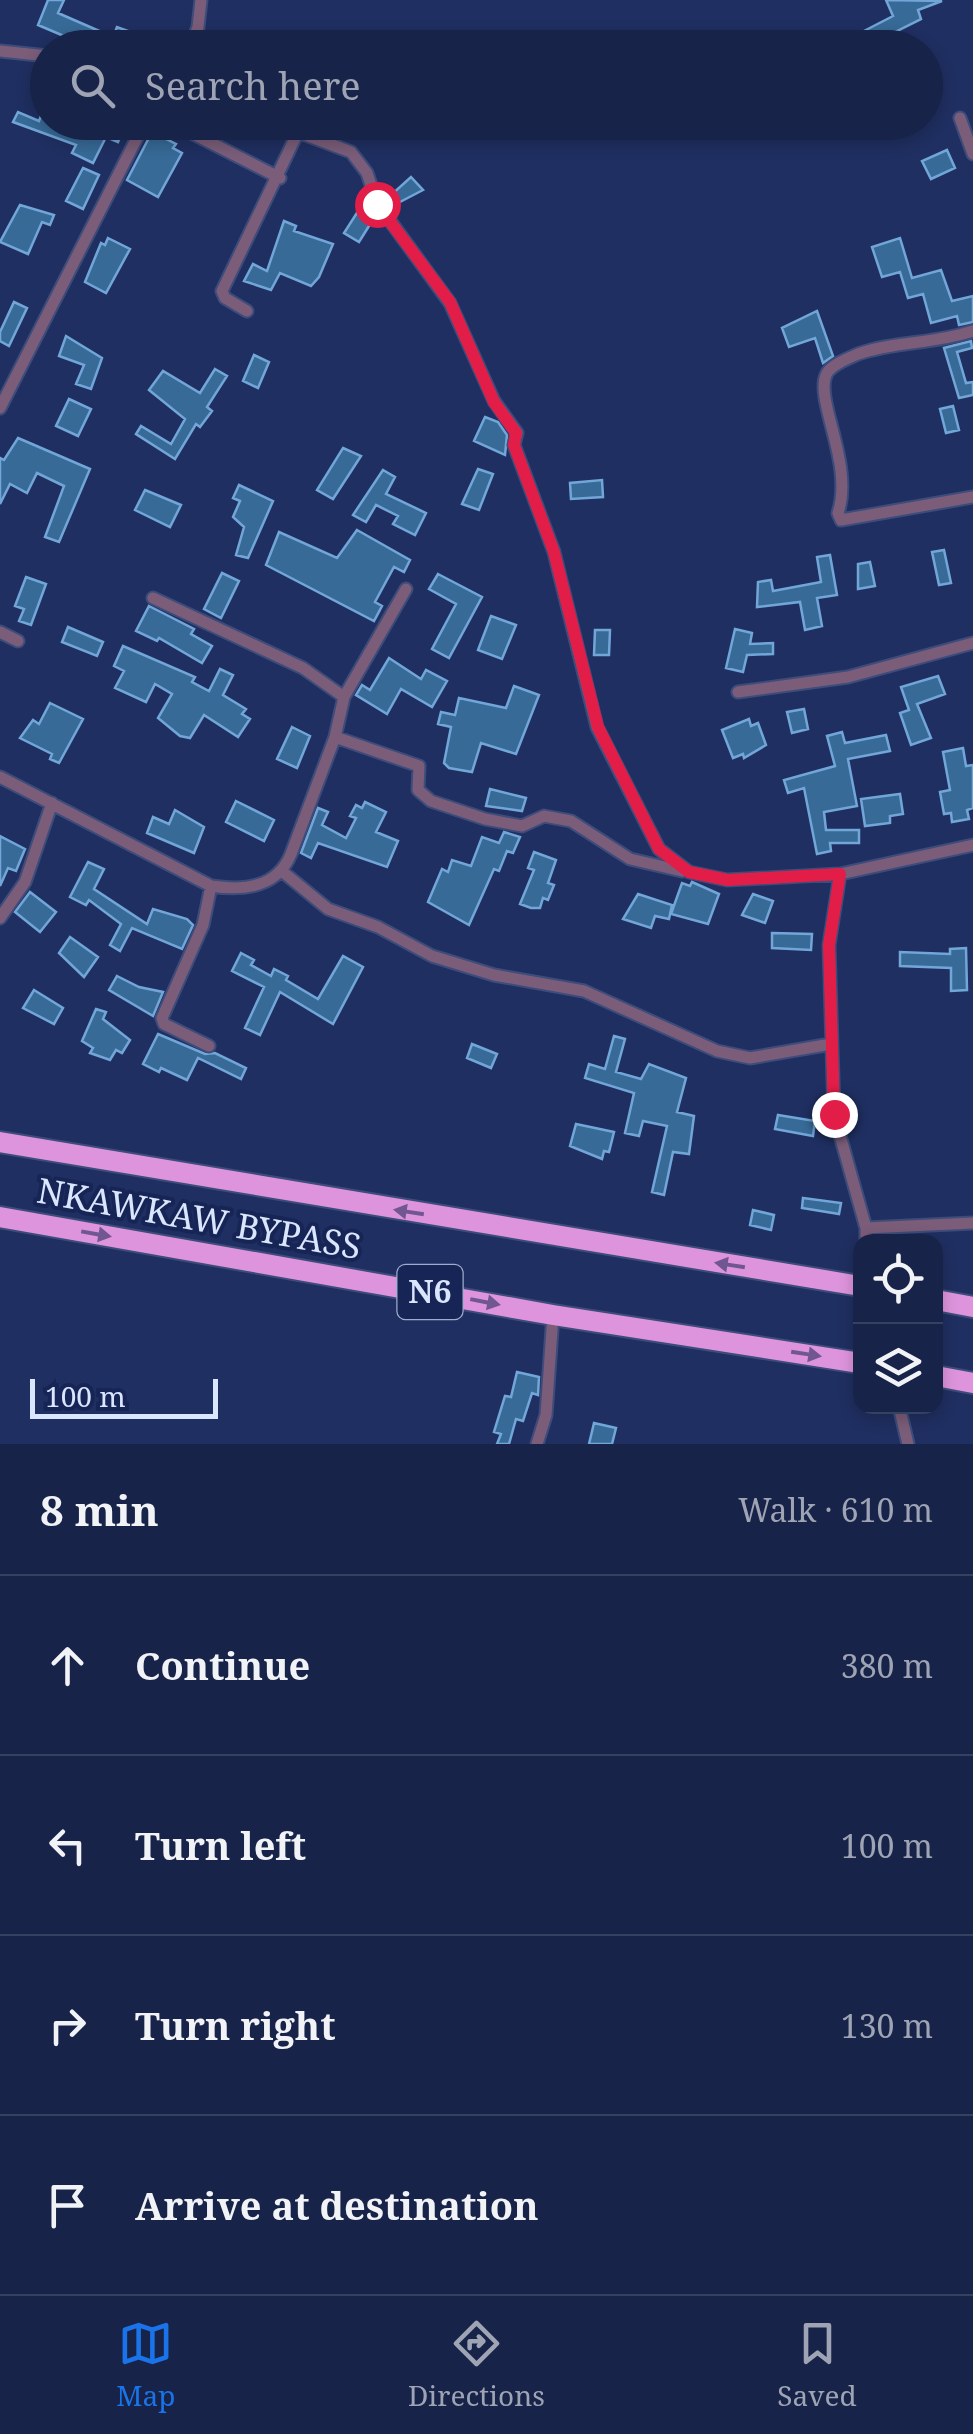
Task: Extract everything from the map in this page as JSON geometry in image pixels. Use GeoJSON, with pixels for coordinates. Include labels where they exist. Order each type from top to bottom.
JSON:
{"type":"FeatureCollection","features":[{"type":"Feature","properties":{"kind":"highway","name":"NKAWKAW BYPASS"},"geometry":{"type":"LineString","coordinates":[[0,1142],[853,1284]]}},
{"type":"Feature","properties":{"kind":"highway","name":"NKAWKAW BYPASS"},"geometry":{"type":"LineString","coordinates":[[0,1217],[553,1315],[853,1361]]}},
{"type":"Feature","properties":{"kind":"highway"},"geometry":{"type":"LineString","coordinates":[[943,1301],[973,1307]]}},
{"type":"Feature","properties":{"kind":"highway"},"geometry":{"type":"LineString","coordinates":[[943,1377],[973,1383]]}},
{"type":"Feature","properties":{"kind":"street"},"geometry":{"type":"LineString","coordinates":[[197,30],[201,0]]}},
{"type":"Feature","properties":{"kind":"street"},"geometry":{"type":"LineString","coordinates":[[0,51],[30,54]]}},
{"type":"Feature","properties":{"kind":"street"},"geometry":{"type":"LineString","coordinates":[[960,118],[973,154]]}},
{"type":"Feature","properties":{"kind":"street"},"geometry":{"type":"LineString","coordinates":[[0,408],[135,140]]}},
{"type":"Feature","properties":{"kind":"street"},"geometry":{"type":"LineString","coordinates":[[205,140],[280,178]]}},
{"type":"Feature","properties":{"kind":"street"},"geometry":{"type":"LineString","coordinates":[[247,310],[225,298],[222,290],[280,178],[295,140]]}},
{"type":"Feature","properties":{"kind":"street"},"geometry":{"type":"LineString","coordinates":[[319,140],[351,152],[367,173],[377,204],[450,302],[494,402],[516,433],[514,445],[554,552],[598,727],[659,849],[689,872]]}},
{"type":"Feature","properties":{"kind":"street"},"geometry":{"type":"LineString","coordinates":[[973,332],[930,344],[878,348],[856,355],[832,369],[825,385],[843,464],[845,492],[838,513],[841,520],[973,497]]}},
{"type":"Feature","properties":{"kind":"street"},"geometry":{"type":"LineString","coordinates":[[0,777],[211,886],[246,887],[284,872],[336,737],[344,697],[406,589]]}},
{"type":"Feature","properties":{"kind":"street"},"geometry":{"type":"LineString","coordinates":[[154,598],[303,668],[344,697]]}},
{"type":"Feature","properties":{"kind":"street"},"geometry":{"type":"LineString","coordinates":[[0,632],[18,641]]}},
{"type":"Feature","properties":{"kind":"street"},"geometry":{"type":"LineString","coordinates":[[738,692],[848,677],[973,643]]}},
{"type":"Feature","properties":{"kind":"street"},"geometry":{"type":"LineString","coordinates":[[336,737],[419,766],[418,790],[432,801],[522,826],[544,816],[571,821],[630,859],[728,880],[840,874],[973,845]]}},
{"type":"Feature","properties":{"kind":"street"},"geometry":{"type":"LineString","coordinates":[[0,918],[25,882],[52,803]]}},
{"type":"Feature","properties":{"kind":"street"},"geometry":{"type":"LineString","coordinates":[[284,872],[328,909],[378,927],[432,956],[494,975],[584,991],[717,1051],[750,1058],[831,1044]]}},
{"type":"Feature","properties":{"kind":"street"},"geometry":{"type":"LineString","coordinates":[[840,874],[829,945],[834,1114],[866,1234]]}},
{"type":"Feature","properties":{"kind":"street"},"geometry":{"type":"LineString","coordinates":[[209,1046],[164,1024],[162,1018],[203,925],[211,886]]}},
{"type":"Feature","properties":{"kind":"street"},"geometry":{"type":"LineString","coordinates":[[875,1234],[973,1223]]}},
{"type":"Feature","properties":{"kind":"street"},"geometry":{"type":"LineString","coordinates":[[538,1444],[546,1415],[553,1315]]}},
{"type":"Feature","properties":{"kind":"street"},"geometry":{"type":"LineString","coordinates":[[902,1414],[908,1444]]}},
{"type":"Feature","properties":{"kind":"building"},"geometry":{"type":"Polygon","coordinates":[[[48,0],[64,0],[58,13],[97,30],[50,30],[38,25],[48,0]]]}},
{"type":"Feature","properties":{"kind":"building"},"geometry":{"type":"Polygon","coordinates":[[[886,0],[942,1],[918,10],[921,19],[899,30],[866,30],[893,16],[886,0]]]}},
{"type":"Feature","properties":{"kind":"building"},"geometry":{"type":"Polygon","coordinates":[[[18,112],[30,117],[30,128],[13,122],[18,112]]]}},
{"type":"Feature","properties":{"kind":"building"},"geometry":{"type":"Polygon","coordinates":[[[62,140],[104,140],[93,163],[72,153],[76,145],[62,140]]]}},
{"type":"Feature","properties":{"kind":"building"},"geometry":{"type":"Polygon","coordinates":[[[148,140],[168,140],[182,153],[158,197],[127,180],[148,140]]]}},
{"type":"Feature","properties":{"kind":"building"},"geometry":{"type":"Polygon","coordinates":[[[947,150],[955,168],[931,179],[922,161],[947,150]]]}},
{"type":"Feature","properties":{"kind":"building"},"geometry":{"type":"Polygon","coordinates":[[[83,168],[99,175],[83,209],[66,201],[83,168]]]}},
{"type":"Feature","properties":{"kind":"building"},"geometry":{"type":"Polygon","coordinates":[[[411,177],[423,190],[398,203],[391,195],[411,177]]]}},
{"type":"Feature","properties":{"kind":"building"},"geometry":{"type":"Polygon","coordinates":[[[20,205],[54,215],[50,225],[42,222],[28,254],[0,242],[20,205]]]}},
{"type":"Feature","properties":{"kind":"building"},"geometry":{"type":"Polygon","coordinates":[[[360,208],[374,218],[359,242],[344,233],[360,208]]]}},
{"type":"Feature","properties":{"kind":"building"},"geometry":{"type":"Polygon","coordinates":[[[284,221],[296,226],[294,231],[333,244],[319,277],[311,286],[280,273],[271,290],[244,281],[253,264],[267,271],[284,221]]]}},
{"type":"Feature","properties":{"kind":"building"},"geometry":{"type":"Polygon","coordinates":[[[108,238],[130,249],[106,293],[85,282],[101,243],[105,245],[108,238]]]}},
{"type":"Feature","properties":{"kind":"building"},"geometry":{"type":"Polygon","coordinates":[[[900,238],[912,278],[941,270],[952,301],[973,296],[973,322],[959,325],[957,316],[931,323],[923,294],[908,298],[900,272],[882,277],[872,247],[900,238]]]}},
{"type":"Feature","properties":{"kind":"building"},"geometry":{"type":"Polygon","coordinates":[[[14,302],[27,308],[9,346],[0,341],[0,332],[14,302]]]}},
{"type":"Feature","properties":{"kind":"building"},"geometry":{"type":"Polygon","coordinates":[[[817,311],[833,356],[823,363],[815,338],[789,347],[782,328],[817,311]]]}},
{"type":"Feature","properties":{"kind":"building"},"geometry":{"type":"Polygon","coordinates":[[[66,336],[102,358],[91,389],[76,384],[84,365],[59,356],[66,336]]]}},
{"type":"Feature","properties":{"kind":"building"},"geometry":{"type":"Polygon","coordinates":[[[971,341],[972,348],[957,352],[966,383],[973,382],[973,395],[959,398],[944,348],[971,341]]]}},
{"type":"Feature","properties":{"kind":"building"},"geometry":{"type":"Polygon","coordinates":[[[254,355],[269,362],[258,388],[243,381],[254,355]]]}},
{"type":"Feature","properties":{"kind":"building"},"geometry":{"type":"Polygon","coordinates":[[[215,369],[227,376],[207,407],[212,411],[200,427],[196,424],[175,459],[136,434],[141,426],[171,444],[185,419],[149,390],[163,371],[200,393],[215,369]]]}},
{"type":"Feature","properties":{"kind":"building"},"geometry":{"type":"Polygon","coordinates":[[[69,399],[91,409],[78,436],[56,426],[69,399]]]}},
{"type":"Feature","properties":{"kind":"building"},"geometry":{"type":"Polygon","coordinates":[[[953,406],[959,430],[946,433],[940,409],[953,406]]]}},
{"type":"Feature","properties":{"kind":"building"},"geometry":{"type":"Polygon","coordinates":[[[485,417],[498,422],[507,435],[505,455],[474,441],[485,417]]]}},
{"type":"Feature","properties":{"kind":"building"},"geometry":{"type":"Polygon","coordinates":[[[18,438],[90,469],[59,542],[45,537],[64,486],[37,473],[27,493],[10,484],[0,504],[0,458],[4,460],[18,438]]]}},
{"type":"Feature","properties":{"kind":"building"},"geometry":{"type":"Polygon","coordinates":[[[343,448],[361,456],[333,499],[317,490],[343,448]]]}},
{"type":"Feature","properties":{"kind":"building"},"geometry":{"type":"Polygon","coordinates":[[[478,469],[493,474],[479,510],[462,504],[478,469]]]}},
{"type":"Feature","properties":{"kind":"building"},"geometry":{"type":"Polygon","coordinates":[[[383,470],[395,477],[386,494],[426,513],[415,535],[393,524],[398,516],[376,505],[366,522],[353,515],[383,470]]]}},
{"type":"Feature","properties":{"kind":"building"},"geometry":{"type":"Polygon","coordinates":[[[602,480],[603,497],[571,499],[570,483],[602,480]]]}},
{"type":"Feature","properties":{"kind":"building"},"geometry":{"type":"Polygon","coordinates":[[[239,485],[273,501],[248,558],[236,555],[244,527],[233,517],[240,501],[233,498],[239,485]]]}},
{"type":"Feature","properties":{"kind":"building"},"geometry":{"type":"Polygon","coordinates":[[[145,490],[181,505],[170,527],[135,510],[145,490]]]}},
{"type":"Feature","properties":{"kind":"building"},"geometry":{"type":"Polygon","coordinates":[[[357,530],[410,560],[404,572],[394,567],[375,602],[382,606],[374,621],[266,565],[279,532],[337,558],[357,530]]]}},
{"type":"Feature","properties":{"kind":"building"},"geometry":{"type":"Polygon","coordinates":[[[944,550],[951,583],[939,585],[932,552],[944,550]]]}},
{"type":"Feature","properties":{"kind":"building"},"geometry":{"type":"Polygon","coordinates":[[[830,555],[837,595],[817,598],[822,626],[805,630],[800,602],[757,607],[758,582],[771,580],[773,591],[821,582],[817,557],[830,555]]]}},
{"type":"Feature","properties":{"kind":"building"},"geometry":{"type":"Polygon","coordinates":[[[870,562],[875,586],[858,589],[858,564],[870,562]]]}},
{"type":"Feature","properties":{"kind":"building"},"geometry":{"type":"Polygon","coordinates":[[[222,573],[239,581],[221,618],[204,609],[222,573]]]}},
{"type":"Feature","properties":{"kind":"building"},"geometry":{"type":"Polygon","coordinates":[[[438,574],[482,597],[449,658],[432,649],[456,604],[429,589],[438,574]]]}},
{"type":"Feature","properties":{"kind":"building"},"geometry":{"type":"Polygon","coordinates":[[[26,577],[46,584],[31,625],[19,621],[24,609],[15,606],[26,577]]]}},
{"type":"Feature","properties":{"kind":"building"},"geometry":{"type":"Polygon","coordinates":[[[149,606],[194,629],[191,634],[212,646],[202,663],[159,638],[157,641],[136,631],[149,606]]]}},
{"type":"Feature","properties":{"kind":"building"},"geometry":{"type":"Polygon","coordinates":[[[491,616],[516,625],[502,659],[478,650],[491,616]]]}},
{"type":"Feature","properties":{"kind":"building"},"geometry":{"type":"Polygon","coordinates":[[[68,627],[103,642],[97,656],[62,642],[68,627]]]}},
{"type":"Feature","properties":{"kind":"building"},"geometry":{"type":"Polygon","coordinates":[[[735,629],[752,633],[750,644],[773,643],[773,654],[747,655],[743,672],[726,668],[735,629]]]}},
{"type":"Feature","properties":{"kind":"building"},"geometry":{"type":"Polygon","coordinates":[[[595,630],[610,630],[609,655],[594,655],[595,630]]]}},
{"type":"Feature","properties":{"kind":"building"},"geometry":{"type":"Polygon","coordinates":[[[123,646],[195,677],[192,682],[209,691],[220,669],[233,675],[223,695],[246,709],[242,714],[250,719],[238,737],[204,715],[190,738],[180,736],[158,718],[172,694],[155,684],[146,702],[115,688],[124,671],[114,666],[123,646]]]}},
{"type":"Feature","properties":{"kind":"building"},"geometry":{"type":"Polygon","coordinates":[[[389,658],[421,679],[426,670],[447,681],[432,707],[401,689],[387,714],[356,695],[362,685],[370,690],[389,658]]]}},
{"type":"Feature","properties":{"kind":"building"},"geometry":{"type":"Polygon","coordinates":[[[938,676],[945,694],[917,704],[931,738],[911,745],[900,713],[909,710],[901,687],[938,676]]]}},
{"type":"Feature","properties":{"kind":"building"},"geometry":{"type":"Polygon","coordinates":[[[514,686],[539,695],[516,754],[481,743],[472,772],[449,768],[444,763],[451,727],[438,724],[441,712],[455,715],[459,698],[506,708],[514,686]]]}},
{"type":"Feature","properties":{"kind":"building"},"geometry":{"type":"Polygon","coordinates":[[[50,703],[83,719],[59,763],[50,759],[52,754],[20,738],[33,720],[39,724],[50,703]]]}},
{"type":"Feature","properties":{"kind":"building"},"geometry":{"type":"Polygon","coordinates":[[[804,709],[808,729],[792,733],[787,712],[804,709]]]}},
{"type":"Feature","properties":{"kind":"building"},"geometry":{"type":"Polygon","coordinates":[[[749,719],[751,726],[758,723],[766,745],[744,758],[743,754],[733,758],[722,730],[749,719]]]}},
{"type":"Feature","properties":{"kind":"building"},"geometry":{"type":"Polygon","coordinates":[[[292,727],[310,736],[297,768],[277,759],[292,727]]]}},
{"type":"Feature","properties":{"kind":"building"},"geometry":{"type":"Polygon","coordinates":[[[842,732],[845,743],[886,735],[890,751],[848,759],[857,806],[824,812],[826,830],[859,830],[859,843],[830,843],[831,851],[817,854],[804,788],[788,793],[784,780],[835,766],[827,736],[842,732]]]}},
{"type":"Feature","properties":{"kind":"building"},"geometry":{"type":"Polygon","coordinates":[[[963,748],[966,766],[973,765],[973,808],[967,810],[969,819],[952,822],[951,813],[944,814],[940,792],[950,790],[943,752],[963,748]]]}},
{"type":"Feature","properties":{"kind":"building"},"geometry":{"type":"Polygon","coordinates":[[[490,789],[526,798],[522,811],[486,806],[490,789]]]}},
{"type":"Feature","properties":{"kind":"building"},"geometry":{"type":"Polygon","coordinates":[[[900,794],[903,814],[890,816],[890,823],[865,826],[861,799],[900,794]]]}},
{"type":"Feature","properties":{"kind":"building"},"geometry":{"type":"Polygon","coordinates":[[[236,801],[274,820],[264,841],[226,822],[236,801]]]}},
{"type":"Feature","properties":{"kind":"building"},"geometry":{"type":"Polygon","coordinates":[[[365,802],[386,812],[376,832],[398,841],[387,867],[318,843],[311,858],[301,853],[318,808],[328,812],[322,825],[346,838],[356,818],[350,816],[356,805],[362,808],[365,802]]]}},
{"type":"Feature","properties":{"kind":"building"},"geometry":{"type":"Polygon","coordinates":[[[175,810],[204,827],[194,853],[147,833],[153,817],[169,824],[175,810]]]}},
{"type":"Feature","properties":{"kind":"building"},"geometry":{"type":"Polygon","coordinates":[[[504,832],[520,837],[513,853],[507,851],[499,871],[494,869],[469,925],[428,902],[442,869],[448,872],[452,860],[471,866],[482,837],[499,843],[504,832]]]}},
{"type":"Feature","properties":{"kind":"building"},"geometry":{"type":"Polygon","coordinates":[[[0,836],[25,849],[16,871],[8,868],[0,886],[0,836]]]}},
{"type":"Feature","properties":{"kind":"building"},"geometry":{"type":"Polygon","coordinates":[[[534,852],[556,860],[548,883],[554,885],[540,908],[520,904],[534,870],[528,868],[534,852]]]}},
{"type":"Feature","properties":{"kind":"building"},"geometry":{"type":"Polygon","coordinates":[[[88,862],[104,869],[94,889],[147,924],[153,909],[187,919],[193,925],[182,949],[132,928],[120,951],[110,945],[121,924],[89,900],[86,905],[70,897],[88,862]]]}},
{"type":"Feature","properties":{"kind":"building"},"geometry":{"type":"Polygon","coordinates":[[[692,882],[719,894],[708,924],[671,914],[682,883],[690,886],[692,882]]]}},
{"type":"Feature","properties":{"kind":"building"},"geometry":{"type":"Polygon","coordinates":[[[30,892],[56,912],[40,932],[15,912],[30,892]]]}},
{"type":"Feature","properties":{"kind":"building"},"geometry":{"type":"Polygon","coordinates":[[[638,894],[672,905],[669,919],[655,916],[651,928],[623,919],[638,894]]]}},
{"type":"Feature","properties":{"kind":"building"},"geometry":{"type":"Polygon","coordinates":[[[753,894],[773,901],[765,923],[742,915],[753,894]]]}},
{"type":"Feature","properties":{"kind":"building"},"geometry":{"type":"Polygon","coordinates":[[[772,933],[812,934],[811,950],[772,948],[772,933]]]}},
{"type":"Feature","properties":{"kind":"building"},"geometry":{"type":"Polygon","coordinates":[[[70,937],[98,957],[84,977],[59,953],[70,937]]]}},
{"type":"Feature","properties":{"kind":"building"},"geometry":{"type":"Polygon","coordinates":[[[966,948],[967,990],[951,991],[951,968],[900,966],[900,952],[950,954],[950,949],[966,948]]]}},
{"type":"Feature","properties":{"kind":"building"},"geometry":{"type":"Polygon","coordinates":[[[241,953],[254,960],[251,965],[271,976],[274,969],[288,976],[286,980],[318,999],[343,956],[363,967],[333,1024],[280,992],[260,1035],[245,1028],[264,987],[232,971],[241,953]]]}},
{"type":"Feature","properties":{"kind":"building"},"geometry":{"type":"Polygon","coordinates":[[[117,976],[139,987],[163,992],[153,1016],[109,990],[117,976]]]}},
{"type":"Feature","properties":{"kind":"building"},"geometry":{"type":"Polygon","coordinates":[[[34,990],[63,1008],[54,1024],[23,1008],[34,990]]]}},
{"type":"Feature","properties":{"kind":"building"},"geometry":{"type":"Polygon","coordinates":[[[96,1009],[106,1012],[103,1019],[130,1040],[122,1053],[116,1050],[110,1060],[90,1053],[93,1048],[82,1041],[96,1009]]]}},
{"type":"Feature","properties":{"kind":"building"},"geometry":{"type":"Polygon","coordinates":[[[158,1034],[246,1068],[241,1079],[198,1058],[187,1080],[143,1064],[158,1034]]]}},
{"type":"Feature","properties":{"kind":"building"},"geometry":{"type":"Polygon","coordinates":[[[614,1036],[625,1039],[616,1072],[641,1079],[649,1064],[686,1078],[677,1112],[694,1116],[689,1154],[673,1152],[664,1195],[652,1192],[667,1126],[643,1121],[639,1136],[625,1133],[634,1093],[585,1078],[589,1064],[605,1069],[614,1036]]]}},
{"type":"Feature","properties":{"kind":"building"},"geometry":{"type":"Polygon","coordinates":[[[472,1044],[497,1054],[491,1068],[467,1058],[472,1044]]]}},
{"type":"Feature","properties":{"kind":"building"},"geometry":{"type":"Polygon","coordinates":[[[778,1115],[815,1121],[813,1136],[775,1129],[778,1115]]]}},
{"type":"Feature","properties":{"kind":"building"},"geometry":{"type":"Polygon","coordinates":[[[576,1124],[614,1132],[609,1152],[604,1151],[602,1159],[570,1146],[576,1124]]]}},
{"type":"Feature","properties":{"kind":"building"},"geometry":{"type":"Polygon","coordinates":[[[803,1198],[841,1203],[839,1214],[802,1208],[803,1198]]]}},
{"type":"Feature","properties":{"kind":"building"},"geometry":{"type":"Polygon","coordinates":[[[753,1210],[774,1215],[771,1230],[750,1225],[753,1210]]]}},
{"type":"Feature","properties":{"kind":"building"},"geometry":{"type":"Polygon","coordinates":[[[517,1372],[539,1377],[538,1395],[532,1393],[523,1421],[516,1419],[509,1444],[497,1444],[501,1434],[494,1432],[505,1396],[511,1397],[517,1372]]]}},
{"type":"Feature","properties":{"kind":"building"},"geometry":{"type":"Polygon","coordinates":[[[594,1423],[616,1428],[612,1444],[589,1444],[594,1423]]]}},
{"type":"Feature","properties":{"kind":"route"},"geometry":{"type":"LineString","coordinates":[[377,204],[450,302],[494,402],[516,433],[514,445],[554,552],[598,727],[659,849],[689,872],[728,880],[840,874],[829,945],[834,1114]]}}]}
